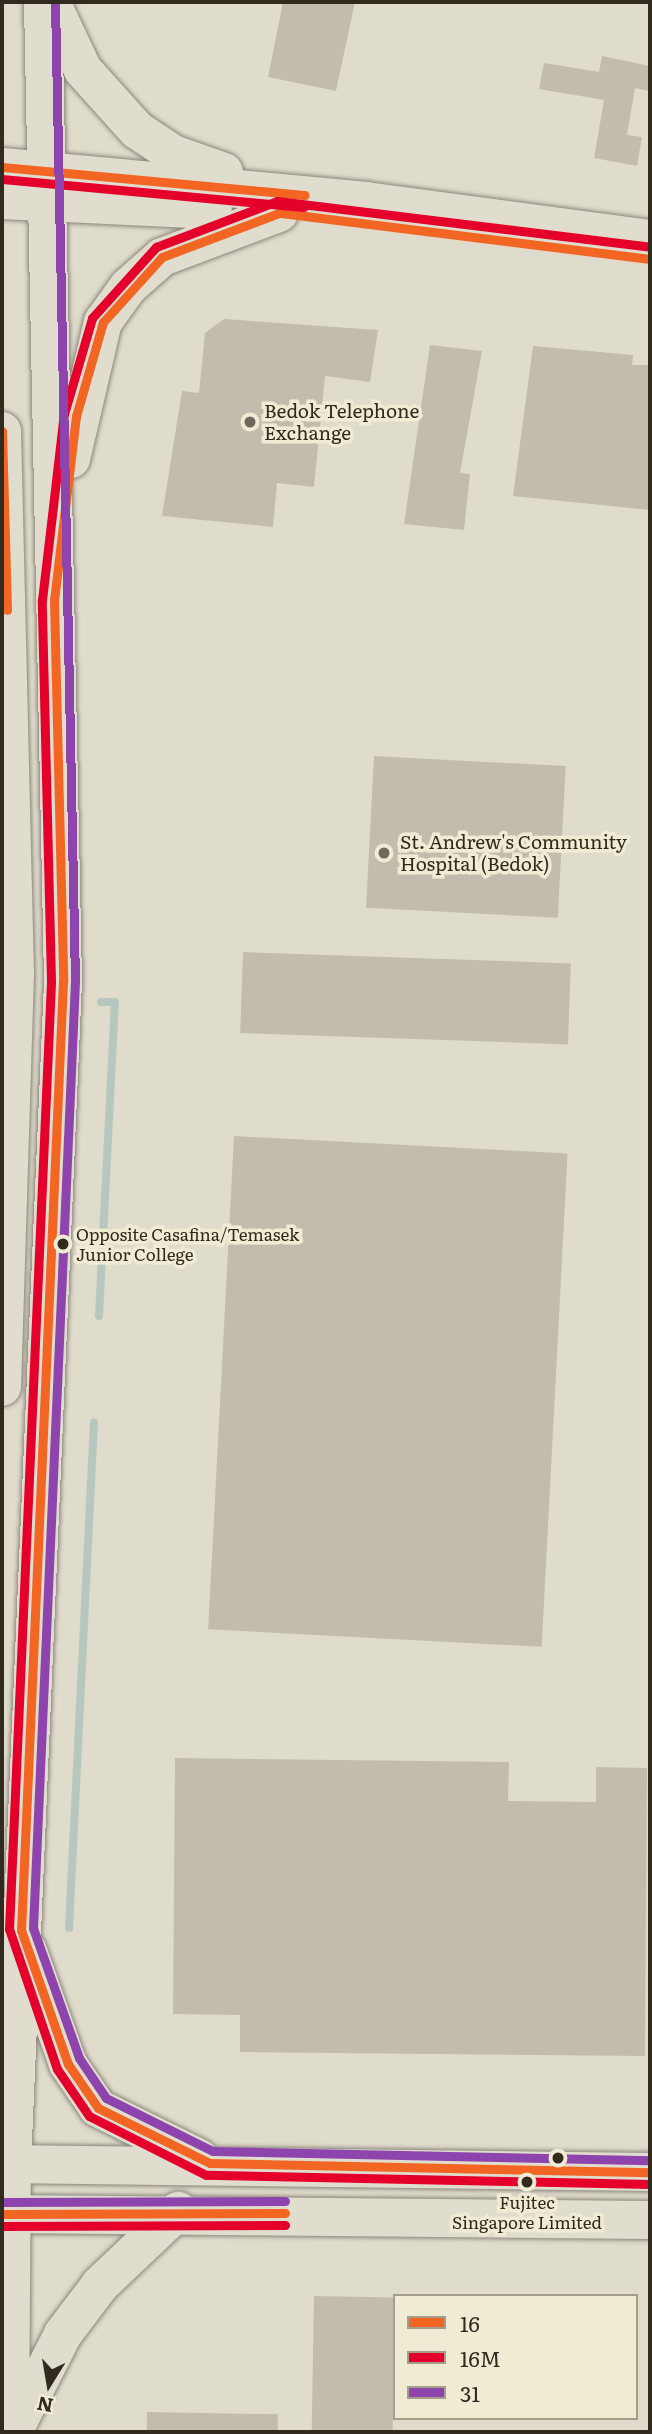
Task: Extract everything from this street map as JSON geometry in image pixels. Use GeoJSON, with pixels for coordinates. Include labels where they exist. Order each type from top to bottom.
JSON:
{"type":"FeatureCollection","features":[{"type":"Feature","properties":{"kind":"main road"},"geometry":{"type":"LineString","coordinates":[[11,2432],[7,2164],[21,1930],[63,981],[43,2]]}},
{"type":"Feature","properties":{"kind":"main road"},"geometry":{"type":"LineString","coordinates":[[51,2],[83,71],[137,130],[173,154],[245,180],[366,201],[650,239]]}},
{"type":"Feature","properties":{"kind":"main road"},"geometry":{"type":"LineString","coordinates":[[2,167],[48,186],[650,259]]}},
{"type":"Feature","properties":{"kind":"main road"},"geometry":{"type":"LineString","coordinates":[[2,200],[48,186],[366,201]]}},
{"type":"Feature","properties":{"kind":"main road"},"geometry":{"type":"LineString","coordinates":[[54,601],[76,416],[103,322],[162,257],[279,213]]}},
{"type":"Feature","properties":{"kind":"main road"},"geometry":{"type":"LineString","coordinates":[[2,431],[15,974],[2,1387]]}},
{"type":"Feature","properties":{"kind":"main road"},"geometry":{"type":"LineString","coordinates":[[21,1930],[68,2064],[97,2108],[210,2163]]}},
{"type":"Feature","properties":{"kind":"main road"},"geometry":{"type":"LineString","coordinates":[[7,2164],[210,2163],[650,2172]]}},
{"type":"Feature","properties":{"kind":"main road"},"geometry":{"type":"LineString","coordinates":[[6,2213],[178,2211],[650,2220]]}},
{"type":"Feature","properties":{"kind":"main road"},"geometry":{"type":"LineString","coordinates":[[11,2432],[63,2334],[100,2285],[178,2211]]}},
{"type":"Feature","properties":{"kind":"building"},"geometry":{"type":"Polygon","coordinates":[[[283,2],[355,2],[336,91],[268,77],[283,2]]]}},
{"type":"Feature","properties":{"kind":"building"},"geometry":{"type":"Polygon","coordinates":[[[602,56],[650,66],[650,91],[635,88],[627,135],[642,137],[637,166],[594,158],[604,100],[539,89],[544,63],[599,72],[602,56]]]}},
{"type":"Feature","properties":{"kind":"building","name":"Bedok Telephone Exchange"},"geometry":{"type":"Polygon","coordinates":[[[224,319],[378,330],[370,382],[325,376],[314,487],[277,483],[273,527],[162,516],[182,391],[199,393],[205,333],[224,319]]]}},
{"type":"Feature","properties":{"kind":"building"},"geometry":{"type":"Polygon","coordinates":[[[430,345],[482,351],[460,473],[470,474],[464,530],[404,524],[430,345]]]}},
{"type":"Feature","properties":{"kind":"building"},"geometry":{"type":"Polygon","coordinates":[[[533,346],[633,355],[632,365],[650,365],[650,510],[513,496],[533,346]]]}},
{"type":"Feature","properties":{"kind":"building"},"geometry":{"type":"Polygon","coordinates":[[[374,756],[566,766],[558,918],[366,908],[374,756]]]}},
{"type":"Feature","properties":{"kind":"building"},"geometry":{"type":"Polygon","coordinates":[[[243,952],[571,963],[568,1044],[240,1033],[243,952]]]}},
{"type":"Feature","properties":{"kind":"building"},"geometry":{"type":"Polygon","coordinates":[[[234,1136],[568,1153],[542,1647],[208,1629],[234,1136]]]}},
{"type":"Feature","properties":{"kind":"building"},"geometry":{"type":"Polygon","coordinates":[[[175,1758],[509,1762],[508,1801],[596,1802],[596,1767],[647,1768],[645,2056],[240,2052],[240,2015],[173,2014],[175,1758]]]}},
{"type":"Feature","properties":{"kind":"building"},"geometry":{"type":"Polygon","coordinates":[[[314,2296],[393,2297],[393,2432],[312,2432],[314,2296]]]}},
{"type":"Feature","properties":{"kind":"building"},"geometry":{"type":"Polygon","coordinates":[[[147,2412],[278,2414],[278,2432],[147,2432],[147,2412]]]}},
{"type":"Feature","properties":{"kind":"waterway"},"geometry":{"type":"LineString","coordinates":[[99,1316],[115,1002],[101,1002]]}},
{"type":"Feature","properties":{"kind":"waterway"},"geometry":{"type":"LineString","coordinates":[[69,1928],[94,1423]]}},
{"type":"Feature","properties":{"kind":"transit line","name":"31"},"geometry":{"type":"LineString","coordinates":[[55,2],[75,981],[33,1928],[79,2058],[106,2098],[213,2151],[650,2160]]}},
{"type":"Feature","properties":{"kind":"transit line","name":"16"},"geometry":{"type":"LineString","coordinates":[[2,167],[305,195]]}},
{"type":"Feature","properties":{"kind":"transit line","name":"16M"},"geometry":{"type":"LineString","coordinates":[[2,179],[304,207]]}},
{"type":"Feature","properties":{"kind":"transit line","name":"16M"},"geometry":{"type":"LineString","coordinates":[[650,247],[277,201],[156,247],[92,318],[64,414],[42,600],[51,981],[9,1929],[57,2069],[89,2116],[206,2175],[650,2184]]}},
{"type":"Feature","properties":{"kind":"transit line","name":"16"},"geometry":{"type":"LineString","coordinates":[[650,259],[279,213],[162,257],[103,322],[76,416],[54,601],[63,981],[21,1930],[68,2064],[98,2108],[210,2163],[650,2172]]}},
{"type":"Feature","properties":{"kind":"transit line","name":"16"},"geometry":{"type":"LineString","coordinates":[[2,431],[7,610]]}},
{"type":"Feature","properties":{"kind":"transit line","name":"31"},"geometry":{"type":"LineString","coordinates":[[2,2202],[285,2201]]}},
{"type":"Feature","properties":{"kind":"transit line","name":"16"},"geometry":{"type":"LineString","coordinates":[[2,2214],[285,2213]]}},
{"type":"Feature","properties":{"kind":"transit line","name":"16M"},"geometry":{"type":"LineString","coordinates":[[2,2226],[285,2225]]}},
{"type":"Feature","properties":{"kind":"place","name":"Bedok Telephone Exchange"},"geometry":{"type":"Point","coordinates":[250,422]}},
{"type":"Feature","properties":{"kind":"place","name":"St. Andrew's Community Hospital (Bedok)"},"geometry":{"type":"Point","coordinates":[384,853]}},
{"type":"Feature","properties":{"kind":"place","name":"Opposite Casafina/Temasek Junior College"},"geometry":{"type":"Point","coordinates":[63,1244]}},
{"type":"Feature","properties":{"kind":"place","name":"Fujitec Singapore Limited"},"geometry":{"type":"Point","coordinates":[527,2182]}}]}
